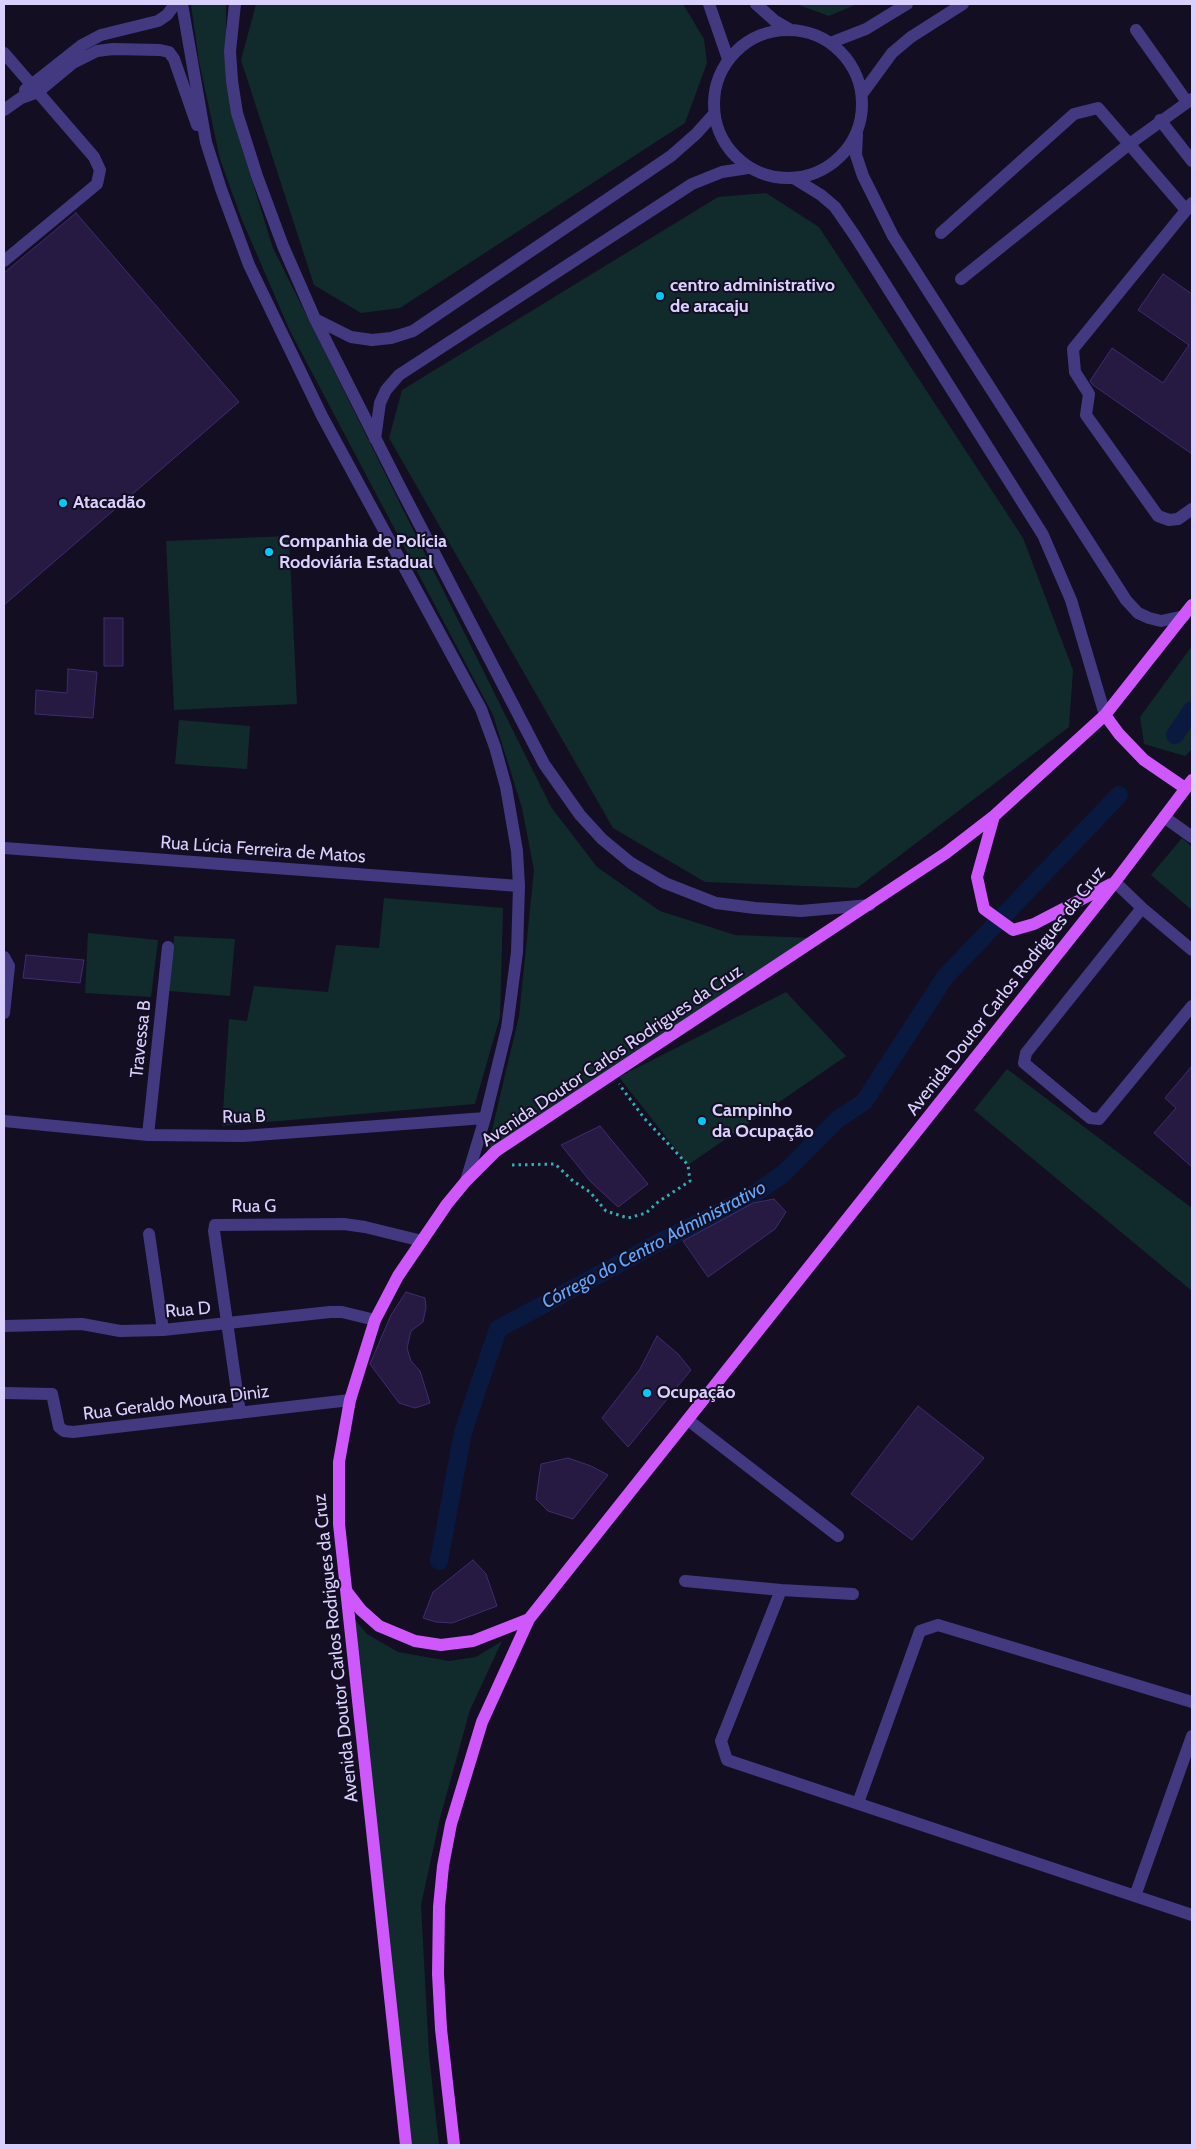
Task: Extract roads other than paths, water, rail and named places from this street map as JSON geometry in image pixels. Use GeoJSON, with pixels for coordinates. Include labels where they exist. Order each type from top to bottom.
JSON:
{"type":"FeatureCollection","features":[{"type":"Feature","properties":{"kind":"main road","name":"Avenida Doutor Carlos Rodrigues da Cruz"},"geometry":{"type":"LineString","coordinates":[[406,2145],[339,1524],[339,1462],[350,1400],[375,1320],[398,1276],[422,1241],[466,1181],[496,1151],[946,854],[994,816],[1105,715],[1192,605]]}},
{"type":"Feature","properties":{"kind":"main road"},"geometry":{"type":"LineString","coordinates":[[1105,715],[1122,738],[1144,760],[1189,784]]}},
{"type":"Feature","properties":{"kind":"main road","name":"Avenida Doutor Carlos Rodrigues da Cruz"},"geometry":{"type":"LineString","coordinates":[[454,2145],[441,2029],[438,1974],[438,1907],[451,1824],[482,1722],[529,1619],[1115,882],[1189,784]]}},
{"type":"Feature","properties":{"kind":"main road"},"geometry":{"type":"LineString","coordinates":[[994,816],[977,877],[984,910],[1014,930],[1034,924],[1115,882]]}},
{"type":"Feature","properties":{"kind":"main road"},"geometry":{"type":"LineString","coordinates":[[347,1592],[361,1610],[379,1626],[407,1638],[441,1645],[473,1641],[529,1619]]}},
{"type":"Feature","properties":{"kind":"street"},"geometry":{"type":"LineString","coordinates":[[35,88],[82,45],[101,35],[158,21],[167,15],[175,4]]}},
{"type":"Feature","properties":{"kind":"street"},"geometry":{"type":"LineString","coordinates":[[182,4],[206,142],[220,189],[253,274],[322,416],[480,709],[495,747],[506,787],[517,851],[519,886],[517,952],[507,1028],[485,1118],[466,1181]]}},
{"type":"Feature","properties":{"kind":"street"},"geometry":{"type":"LineString","coordinates":[[235,4],[230,51],[237,113],[257,176],[280,238],[315,319],[375,439],[544,764],[580,815],[602,840],[631,863],[665,883],[716,903],[801,911],[870,905]]}},
{"type":"Feature","properties":{"kind":"street"},"geometry":{"type":"LineString","coordinates":[[709,4],[728,59]]}},
{"type":"Feature","properties":{"kind":"street"},"geometry":{"type":"LineString","coordinates":[[756,4],[775,21],[789,29]]}},
{"type":"Feature","properties":{"kind":"street"},"geometry":{"type":"LineString","coordinates":[[830,42],[866,29],[907,4]]}},
{"type":"Feature","properties":{"kind":"street"},"geometry":{"type":"LineString","coordinates":[[862,94],[892,52],[911,36],[963,4]]}},
{"type":"Feature","properties":{"kind":"street"},"geometry":{"type":"LineString","coordinates":[[789,29],[811,33],[830,42],[845,56],[856,74],[862,94],[862,114],[856,134],[842,156],[820,172],[795,179],[770,177],[748,168],[732,153],[720,135],[714,114],[714,95],[718,76],[728,59],[745,43],[766,32],[789,29]]}},
{"type":"Feature","properties":{"kind":"street"},"geometry":{"type":"LineString","coordinates":[[962,279],[1128,145],[1190,100],[1136,30]]}},
{"type":"Feature","properties":{"kind":"street"},"geometry":{"type":"LineString","coordinates":[[4,110],[73,63],[96,51],[113,49],[169,52],[174,59],[191,110],[206,142]]}},
{"type":"Feature","properties":{"kind":"street"},"geometry":{"type":"LineString","coordinates":[[4,53],[94,157],[100,170],[100,178],[97,184],[4,261]]}},
{"type":"Feature","properties":{"kind":"street"},"geometry":{"type":"LineString","coordinates":[[941,233],[1074,114],[1098,108],[1128,145],[1189,207],[1073,349],[1076,372],[1089,394],[1086,415],[1158,516],[1169,520],[1178,519],[1192,508]]}},
{"type":"Feature","properties":{"kind":"street"},"geometry":{"type":"LineString","coordinates":[[315,319],[351,337],[372,340],[391,338],[413,331],[671,156],[696,134],[714,114]]}},
{"type":"Feature","properties":{"kind":"street"},"geometry":{"type":"LineString","coordinates":[[1160,120],[1192,161]]}},
{"type":"Feature","properties":{"kind":"street"},"geometry":{"type":"LineString","coordinates":[[856,134],[856,155],[863,176],[893,236],[1126,600],[1138,613],[1149,618],[1161,621],[1184,616]]}},
{"type":"Feature","properties":{"kind":"street"},"geometry":{"type":"LineString","coordinates":[[375,439],[380,403],[386,390],[399,375],[692,184],[722,172],[748,168]]}},
{"type":"Feature","properties":{"kind":"street"},"geometry":{"type":"LineString","coordinates":[[795,179],[821,195],[835,208],[855,236],[1042,535],[1072,600],[1105,715]]}},
{"type":"Feature","properties":{"kind":"street"},"geometry":{"type":"LineString","coordinates":[[1164,817],[1192,837]]}},
{"type":"Feature","properties":{"kind":"street","name":"Rua Lúcia Ferreira de Matos"},"geometry":{"type":"LineString","coordinates":[[4,848],[519,886]]}},
{"type":"Feature","properties":{"kind":"street"},"geometry":{"type":"LineString","coordinates":[[1115,882],[1142,908],[1192,950]]}},
{"type":"Feature","properties":{"kind":"street"},"geometry":{"type":"LineString","coordinates":[[1142,908],[1026,1053],[1024,1063],[1090,1118],[1099,1119],[1192,1006]]}},
{"type":"Feature","properties":{"kind":"street","name":"Travessa B"},"geometry":{"type":"LineString","coordinates":[[148,1135],[168,947]]}},
{"type":"Feature","properties":{"kind":"street"},"geometry":{"type":"LineString","coordinates":[[4,1013],[9,973],[6,959]]}},
{"type":"Feature","properties":{"kind":"street","name":"Rua B"},"geometry":{"type":"LineString","coordinates":[[6,1118],[148,1135],[268,1135],[485,1118]]}},
{"type":"Feature","properties":{"kind":"street","name":"Rua G"},"geometry":{"type":"LineString","coordinates":[[240,1413],[214,1231],[216,1225],[344,1224],[365,1227],[422,1241]]}},
{"type":"Feature","properties":{"kind":"street"},"geometry":{"type":"LineString","coordinates":[[149,1234],[164,1330]]}},
{"type":"Feature","properties":{"kind":"street","name":"Rua D"},"geometry":{"type":"LineString","coordinates":[[4,1326],[82,1324],[114,1331],[164,1330],[330,1312],[342,1312],[375,1320]]}},
{"type":"Feature","properties":{"kind":"street","name":"Rua Geraldo Moura Diniz"},"geometry":{"type":"LineString","coordinates":[[4,1393],[52,1394],[59,1426],[68,1432],[350,1400]]}},
{"type":"Feature","properties":{"kind":"street"},"geometry":{"type":"LineString","coordinates":[[688,1420],[838,1536]]}},
{"type":"Feature","properties":{"kind":"street"},"geometry":{"type":"LineString","coordinates":[[685,1581],[781,1590],[853,1594]]}},
{"type":"Feature","properties":{"kind":"street"},"geometry":{"type":"LineString","coordinates":[[781,1590],[721,1741],[727,1760],[1192,1915]]}},
{"type":"Feature","properties":{"kind":"street"},"geometry":{"type":"LineString","coordinates":[[858,1803],[920,1631],[938,1625],[1192,1702]]}},
{"type":"Feature","properties":{"kind":"street"},"geometry":{"type":"LineString","coordinates":[[1135,1896],[1192,1736]]}},
{"type":"Feature","properties":{"kind":"waterway"},"geometry":{"type":"LineString","coordinates":[[1175,735],[1192,710]]}},
{"type":"Feature","properties":{"kind":"waterway","name":"Córrego do Centro Administrativo"},"geometry":{"type":"LineString","coordinates":[[439,1561],[463,1432],[498,1329],[652,1246],[750,1197],[783,1174],[838,1119],[864,1102],[945,977],[1119,795]]}},
{"type":"Feature","properties":{"kind":"place","name":"centro administrativo de aracaju"},"geometry":{"type":"Point","coordinates":[660,296]}},
{"type":"Feature","properties":{"kind":"place","name":"Atacadão"},"geometry":{"type":"Point","coordinates":[63,503]}},
{"type":"Feature","properties":{"kind":"place","name":"Companhia de Polícia Rodoviária Estadual"},"geometry":{"type":"Point","coordinates":[269,552]}},
{"type":"Feature","properties":{"kind":"place","name":"Campinho da Ocupação"},"geometry":{"type":"Point","coordinates":[702,1121]}},
{"type":"Feature","properties":{"kind":"place","name":"Ocupação"},"geometry":{"type":"Point","coordinates":[647,1393]}}]}
